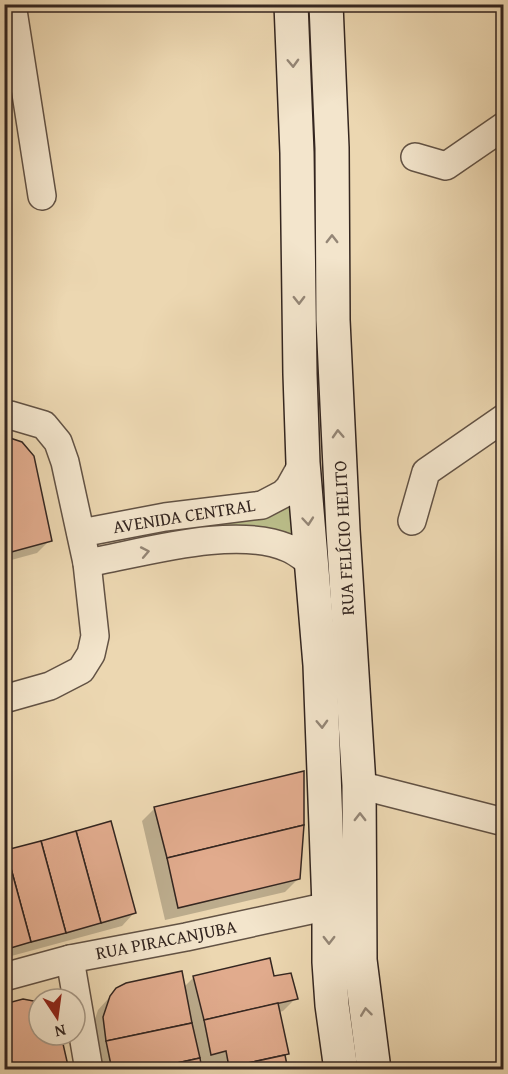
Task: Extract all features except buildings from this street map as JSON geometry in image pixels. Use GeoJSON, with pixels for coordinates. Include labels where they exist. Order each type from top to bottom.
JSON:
{"type":"FeatureCollection","features":[{"type":"Feature","properties":{"kind":"main road","name":"RUA FELÍCIO HELITO"},"geometry":{"type":"LineString","coordinates":[[291,4],[297,153],[303,463],[320,666],[329,962],[341,1070]]}},
{"type":"Feature","properties":{"kind":"main road","name":"RUA FELÍCIO HELITO"},"geometry":{"type":"LineString","coordinates":[[326,4],[332,148],[333,320],[359,785],[360,960],[374,1070]]}},
{"type":"Feature","properties":{"kind":"street"},"geometry":{"type":"LineString","coordinates":[[12,4],[42,196]]}},
{"type":"Feature","properties":{"kind":"street"},"geometry":{"type":"LineString","coordinates":[[415,157],[446,166],[504,126]]}},
{"type":"Feature","properties":{"kind":"street"},"geometry":{"type":"LineString","coordinates":[[4,415],[44,425],[58,442],[87,563],[95,636],[91,654],[81,670],[50,686],[4,699]]}},
{"type":"Feature","properties":{"kind":"street"},"geometry":{"type":"LineString","coordinates":[[412,521],[426,472],[504,418]]}},
{"type":"Feature","properties":{"kind":"street","name":"AVENIDA CENTRAL"},"geometry":{"type":"LineString","coordinates":[[81,533],[165,517],[262,505],[283,494],[289,488],[303,463]]}},
{"type":"Feature","properties":{"kind":"street","name":"AVENIDA CENTRAL"},"geometry":{"type":"LineString","coordinates":[[87,563],[219,538],[261,540],[288,548],[311,563]]}},
{"type":"Feature","properties":{"kind":"street"},"geometry":{"type":"LineString","coordinates":[[359,785],[504,822]]}},
{"type":"Feature","properties":{"kind":"street","name":"RUA PIRACANJUBA"},"geometry":{"type":"LineString","coordinates":[[4,977],[70,959],[329,906]]}},
{"type":"Feature","properties":{"kind":"street"},"geometry":{"type":"LineString","coordinates":[[70,959],[88,1070]]}},
{"type":"Feature","properties":{"kind":"green space"},"geometry":{"type":"Polygon","coordinates":[[[294,502],[296,542],[139,539],[138,533],[269,515],[294,502]]]}}]}
